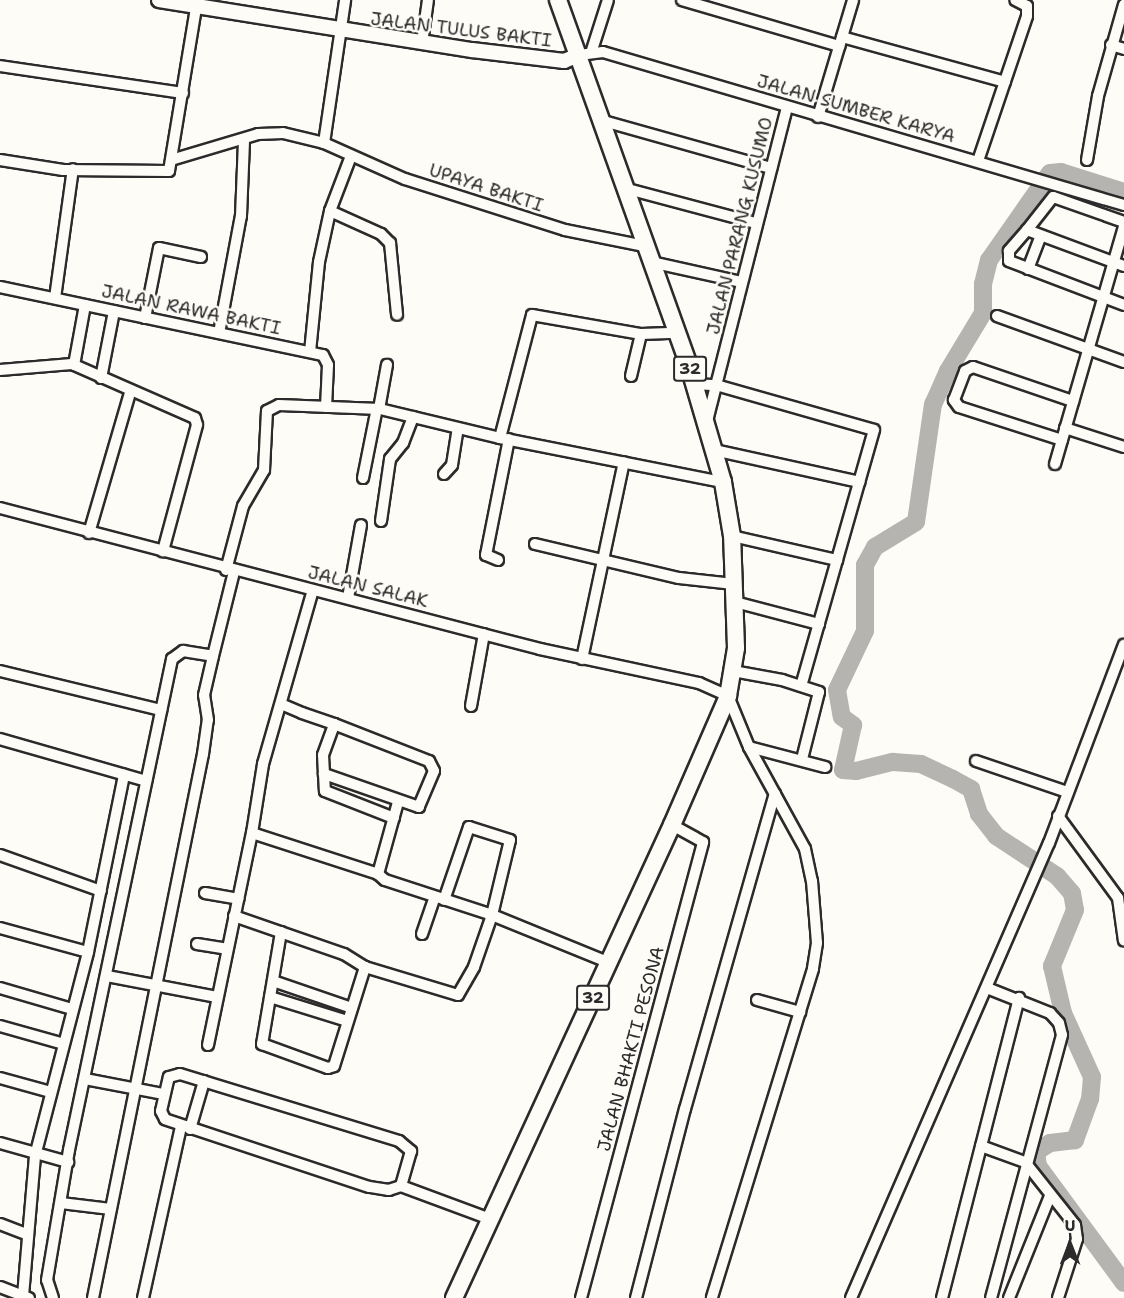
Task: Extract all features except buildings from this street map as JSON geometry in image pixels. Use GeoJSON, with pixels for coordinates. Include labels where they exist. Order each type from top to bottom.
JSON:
{"type":"FeatureCollection","features":[{"type":"Feature","properties":{"kind":"highway","name":"32"},"geometry":{"type":"LineString","coordinates":[[454,1298],[672,825],[728,696],[733,671],[735,584],[732,536],[723,482],[694,384],[600,120],[586,53],[558,0]]}},
{"type":"Feature","properties":{"kind":"main road","name":"JALAN TULUS BAKTI"},"geometry":{"type":"LineString","coordinates":[[167,1],[339,32],[564,61],[586,53]]}},
{"type":"Feature","properties":{"kind":"street"},"geometry":{"type":"LineString","coordinates":[[324,144],[345,0]]}},
{"type":"Feature","properties":{"kind":"street"},"geometry":{"type":"LineString","coordinates":[[422,43],[428,0]]}},
{"type":"Feature","properties":{"kind":"street"},"geometry":{"type":"LineString","coordinates":[[586,53],[608,0]]}},
{"type":"Feature","properties":{"kind":"street"},"geometry":{"type":"LineString","coordinates":[[682,0],[1005,82]]}},
{"type":"Feature","properties":{"kind":"street"},"geometry":{"type":"LineString","coordinates":[[818,117],[853,0]]}},
{"type":"Feature","properties":{"kind":"street"},"geometry":{"type":"LineString","coordinates":[[978,161],[1028,7],[1015,0]]}},
{"type":"Feature","properties":{"kind":"street"},"geometry":{"type":"LineString","coordinates":[[1087,160],[1111,45],[1124,4]]}},
{"type":"Feature","properties":{"kind":"street"},"geometry":{"type":"LineString","coordinates":[[0,160],[73,169],[169,171],[196,8]]}},
{"type":"Feature","properties":{"kind":"street"},"geometry":{"type":"LineString","coordinates":[[1111,45],[1124,49]]}},
{"type":"Feature","properties":{"kind":"street","name":"JALAN SUMBER KARYA"},"geometry":{"type":"LineString","coordinates":[[586,53],[1036,177],[1124,205]]}},
{"type":"Feature","properties":{"kind":"street"},"geometry":{"type":"LineString","coordinates":[[0,66],[183,93]]}},
{"type":"Feature","properties":{"kind":"street","name":"JALAN PARANG KUSUMO"},"geometry":{"type":"LineString","coordinates":[[706,423],[787,107]]}},
{"type":"Feature","properties":{"kind":"street"},"geometry":{"type":"LineString","coordinates":[[600,120],[771,168]]}},
{"type":"Feature","properties":{"kind":"street","name":"UPAYA BAKTI"},"geometry":{"type":"LineString","coordinates":[[171,160],[262,133],[283,133],[324,144],[405,179],[565,230],[644,246]]}},
{"type":"Feature","properties":{"kind":"street"},"geometry":{"type":"LineString","coordinates":[[219,333],[242,216],[244,140]]}},
{"type":"Feature","properties":{"kind":"street"},"geometry":{"type":"LineString","coordinates":[[326,406],[327,359],[310,352],[320,262],[330,211],[351,156]]}},
{"type":"Feature","properties":{"kind":"street"},"geometry":{"type":"LineString","coordinates":[[55,298],[73,169]]}},
{"type":"Feature","properties":{"kind":"street"},"geometry":{"type":"LineString","coordinates":[[624,188],[756,223]]}},
{"type":"Feature","properties":{"kind":"street"},"geometry":{"type":"LineString","coordinates":[[1055,464],[1102,297],[1118,264],[1124,224],[1053,198],[1009,251],[1008,259],[1028,269],[1102,297],[1124,304]]}},
{"type":"Feature","properties":{"kind":"street"},"geometry":{"type":"LineString","coordinates":[[330,211],[381,234],[390,243],[397,315]]}},
{"type":"Feature","properties":{"kind":"street"},"geometry":{"type":"LineString","coordinates":[[1027,230],[1040,237],[1118,264]]}},
{"type":"Feature","properties":{"kind":"street"},"geometry":{"type":"LineString","coordinates":[[1028,269],[1040,237]]}},
{"type":"Feature","properties":{"kind":"street"},"geometry":{"type":"LineString","coordinates":[[145,318],[159,248],[162,246],[201,257]]}},
{"type":"Feature","properties":{"kind":"street"},"geometry":{"type":"LineString","coordinates":[[651,262],[741,282]]}},
{"type":"Feature","properties":{"kind":"street","name":"JALAN RAWA BAKTI"},"geometry":{"type":"LineString","coordinates":[[0,286],[310,352]]}},
{"type":"Feature","properties":{"kind":"street"},"geometry":{"type":"LineString","coordinates":[[74,365],[85,305]]}},
{"type":"Feature","properties":{"kind":"street"},"geometry":{"type":"LineString","coordinates":[[101,378],[114,311]]}},
{"type":"Feature","properties":{"kind":"street"},"geometry":{"type":"LineString","coordinates":[[498,560],[486,555],[505,438],[532,315],[640,334],[676,333]]}},
{"type":"Feature","properties":{"kind":"street"},"geometry":{"type":"LineString","coordinates":[[997,316],[1124,362]]}},
{"type":"Feature","properties":{"kind":"street"},"geometry":{"type":"LineString","coordinates":[[631,376],[640,334]]}},
{"type":"Feature","properties":{"kind":"street"},"geometry":{"type":"LineString","coordinates":[[0,370],[74,365],[130,393],[187,413],[197,423],[163,551]]}},
{"type":"Feature","properties":{"kind":"street"},"geometry":{"type":"LineString","coordinates":[[363,478],[387,365]]}},
{"type":"Feature","properties":{"kind":"street"},"geometry":{"type":"LineString","coordinates":[[1062,440],[959,406],[954,400],[965,371],[973,368],[1072,401]]}},
{"type":"Feature","properties":{"kind":"street"},"geometry":{"type":"LineString","coordinates":[[694,384],[716,385],[871,426],[874,432],[801,686]]}},
{"type":"Feature","properties":{"kind":"street"},"geometry":{"type":"LineString","coordinates":[[89,533],[130,393]]}},
{"type":"Feature","properties":{"kind":"street"},"geometry":{"type":"LineString","coordinates":[[93,1298],[203,753],[208,720],[204,699],[243,506],[264,470],[267,411],[279,405],[378,408],[505,438],[723,482]]}},
{"type":"Feature","properties":{"kind":"street"},"geometry":{"type":"LineString","coordinates":[[381,521],[390,459],[403,443],[413,417]]}},
{"type":"Feature","properties":{"kind":"street"},"geometry":{"type":"LineString","coordinates":[[444,474],[452,465],[459,428]]}},
{"type":"Feature","properties":{"kind":"street"},"geometry":{"type":"LineString","coordinates":[[1065,428],[1124,447]]}},
{"type":"Feature","properties":{"kind":"street"},"geometry":{"type":"LineString","coordinates":[[714,450],[860,483]]}},
{"type":"Feature","properties":{"kind":"street"},"geometry":{"type":"LineString","coordinates":[[582,659],[624,462]]}},
{"type":"Feature","properties":{"kind":"street","name":"JALAN SALAK"},"geometry":{"type":"LineString","coordinates":[[0,508],[230,571],[348,598],[582,659],[699,683],[728,696]]}},
{"type":"Feature","properties":{"kind":"street"},"geometry":{"type":"LineString","coordinates":[[348,598],[361,525]]}},
{"type":"Feature","properties":{"kind":"street"},"geometry":{"type":"LineString","coordinates":[[732,536],[837,560]]}},
{"type":"Feature","properties":{"kind":"street"},"geometry":{"type":"LineString","coordinates":[[535,544],[679,578],[735,584]]}},
{"type":"Feature","properties":{"kind":"street"},"geometry":{"type":"LineString","coordinates":[[208,1045],[252,832],[263,764],[313,590]]}},
{"type":"Feature","properties":{"kind":"street"},"geometry":{"type":"LineString","coordinates":[[735,602],[819,624]]}},
{"type":"Feature","properties":{"kind":"street"},"geometry":{"type":"LineString","coordinates":[[471,706],[484,634]]}},
{"type":"Feature","properties":{"kind":"street"},"geometry":{"type":"LineString","coordinates":[[851,1298],[1043,856],[1124,645]]}},
{"type":"Feature","properties":{"kind":"street"},"geometry":{"type":"LineString","coordinates":[[53,1298],[47,1280],[68,1162],[174,656],[183,651],[213,656]]}},
{"type":"Feature","properties":{"kind":"street"},"geometry":{"type":"LineString","coordinates":[[0,671],[161,710]]}},
{"type":"Feature","properties":{"kind":"street"},"geometry":{"type":"LineString","coordinates":[[733,671],[801,686],[820,694],[802,759]]}},
{"type":"Feature","properties":{"kind":"street"},"geometry":{"type":"LineString","coordinates":[[712,1298],[813,969],[817,914],[804,849],[749,747],[728,696]]}},
{"type":"Feature","properties":{"kind":"street"},"geometry":{"type":"LineString","coordinates":[[281,704],[431,763],[434,771],[419,807],[398,802],[324,774]]}},
{"type":"Feature","properties":{"kind":"street"},"geometry":{"type":"LineString","coordinates":[[334,724],[323,755],[325,791],[394,818]]}},
{"type":"Feature","properties":{"kind":"street"},"geometry":{"type":"LineString","coordinates":[[0,739],[146,781]]}},
{"type":"Feature","properties":{"kind":"street"},"geometry":{"type":"LineString","coordinates":[[749,747],[802,759],[825,767]]}},
{"type":"Feature","properties":{"kind":"street"},"geometry":{"type":"LineString","coordinates":[[976,761],[1067,792]]}},
{"type":"Feature","properties":{"kind":"street"},"geometry":{"type":"LineString","coordinates":[[0,1287],[26,1297],[28,1235],[35,1156],[88,952],[124,776]]}},
{"type":"Feature","properties":{"kind":"street"},"geometry":{"type":"LineString","coordinates":[[636,1298],[688,1098],[775,794]]}},
{"type":"Feature","properties":{"kind":"street"},"geometry":{"type":"LineString","coordinates":[[378,874],[398,802]]}},
{"type":"Feature","properties":{"kind":"street"},"geometry":{"type":"LineString","coordinates":[[1058,816],[1118,898],[1124,941]]}},
{"type":"Feature","properties":{"kind":"street","name":"JALAN BHAKTI PESONA"},"geometry":{"type":"LineString","coordinates":[[581,1298],[703,842],[672,825]]}},
{"type":"Feature","properties":{"kind":"street"},"geometry":{"type":"LineString","coordinates":[[234,916],[344,954],[365,967],[460,994],[492,915],[511,843],[498,834],[472,826],[466,829],[439,899],[422,934]]}},
{"type":"Feature","properties":{"kind":"street"},"geometry":{"type":"LineString","coordinates":[[252,832],[378,874],[391,884],[492,915],[610,963]]}},
{"type":"Feature","properties":{"kind":"street"},"geometry":{"type":"LineString","coordinates":[[0,855],[101,891]]}},
{"type":"Feature","properties":{"kind":"street"},"geometry":{"type":"LineString","coordinates":[[205,893],[238,899]]}},
{"type":"Feature","properties":{"kind":"street"},"geometry":{"type":"LineString","coordinates":[[0,928],[88,952]]}},
{"type":"Feature","properties":{"kind":"street"},"geometry":{"type":"LineString","coordinates":[[281,932],[262,1044],[328,1068],[336,1061],[365,967]]}},
{"type":"Feature","properties":{"kind":"street"},"geometry":{"type":"LineString","coordinates":[[197,944],[227,949]]}},
{"type":"Feature","properties":{"kind":"street"},"geometry":{"type":"LineString","coordinates":[[107,976],[217,997]]}},
{"type":"Feature","properties":{"kind":"street"},"geometry":{"type":"LineString","coordinates":[[273,981],[352,1008]]}},
{"type":"Feature","properties":{"kind":"street"},"geometry":{"type":"LineString","coordinates":[[0,988],[72,1009]]}},
{"type":"Feature","properties":{"kind":"street"},"geometry":{"type":"LineString","coordinates":[[987,988],[1019,998],[1057,1018],[1062,1035],[1025,1162],[991,1298]]}},
{"type":"Feature","properties":{"kind":"street"},"geometry":{"type":"LineString","coordinates":[[270,997],[347,1021]]}},
{"type":"Feature","properties":{"kind":"street"},"geometry":{"type":"LineString","coordinates":[[942,1298],[1019,998]]}},
{"type":"Feature","properties":{"kind":"street"},"geometry":{"type":"LineString","coordinates":[[758,999],[800,1012]]}},
{"type":"Feature","properties":{"kind":"street"},"geometry":{"type":"LineString","coordinates":[[0,1026],[64,1044]]}},
{"type":"Feature","properties":{"kind":"street"},"geometry":{"type":"LineString","coordinates":[[401,1186],[411,1151],[399,1141],[204,1081],[173,1074],[163,1094],[162,1115],[185,1127],[369,1187],[389,1190],[401,1186],[490,1219]]}},
{"type":"Feature","properties":{"kind":"street"},"geometry":{"type":"LineString","coordinates":[[0,1078],[51,1092]]}},
{"type":"Feature","properties":{"kind":"street"},"geometry":{"type":"LineString","coordinates":[[85,1079],[163,1094]]}},
{"type":"Feature","properties":{"kind":"street"},"geometry":{"type":"LineString","coordinates":[[143,1298],[185,1127],[204,1081]]}},
{"type":"Feature","properties":{"kind":"street"},"geometry":{"type":"LineString","coordinates":[[0,1143],[35,1156],[68,1162]]}},
{"type":"Feature","properties":{"kind":"street"},"geometry":{"type":"LineString","coordinates":[[981,1146],[1025,1162],[1050,1196],[1065,1210],[1077,1230],[1058,1298]]}},
{"type":"Feature","properties":{"kind":"street"},"geometry":{"type":"LineString","coordinates":[[1009,1298],[1050,1196]]}},
{"type":"Feature","properties":{"kind":"street"},"geometry":{"type":"LineString","coordinates":[[61,1203],[111,1209]]}},
{"type":"Feature","properties":{"kind":"street"},"geometry":{"type":"LineString","coordinates":[[0,1224],[28,1235]]}},
{"type":"Feature","properties":{"kind":"waterway"},"geometry":{"type":"LineString","coordinates":[[1124,192],[1061,172],[1050,173],[989,260],[983,284],[983,313],[948,371],[933,404],[916,522],[875,547],[865,565],[865,631],[837,690],[842,717],[853,725],[843,770],[856,771],[893,762],[921,764],[953,779],[971,789],[979,814],[996,836],[1057,876],[1072,893],[1075,910],[1052,966],[1063,1013],[1092,1077],[1090,1099],[1075,1140],[1050,1143],[1036,1152],[1038,1166],[1124,1283]]}}]}
